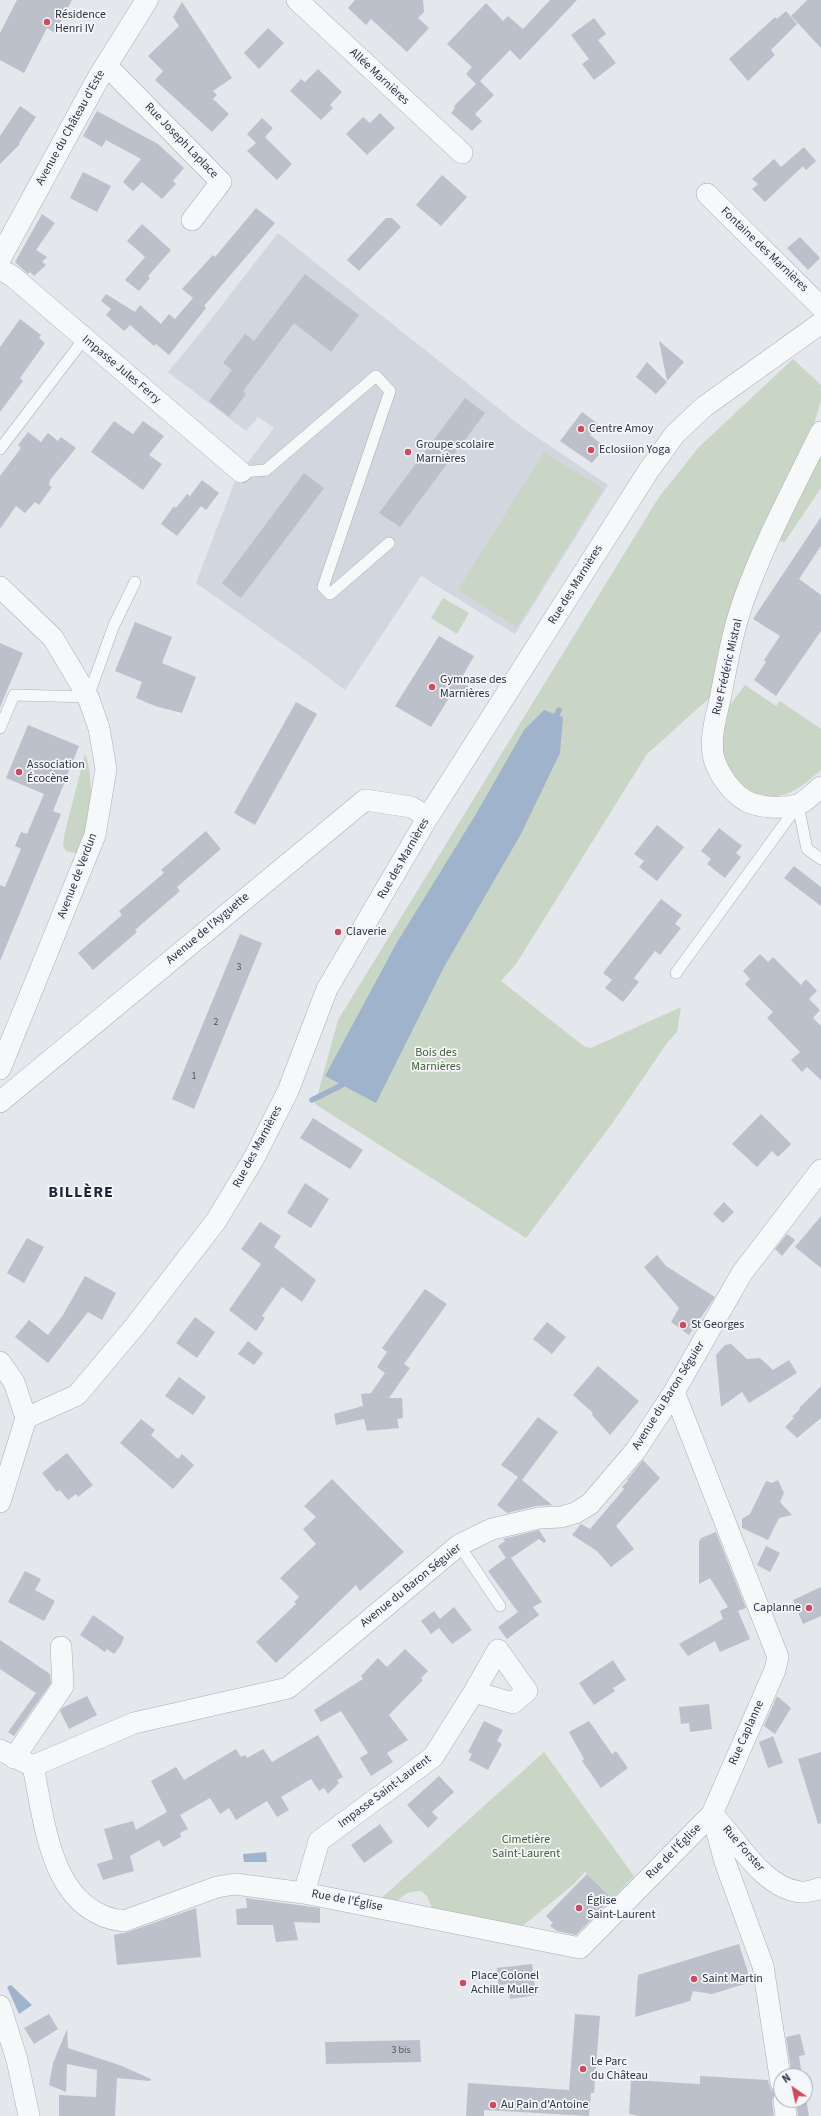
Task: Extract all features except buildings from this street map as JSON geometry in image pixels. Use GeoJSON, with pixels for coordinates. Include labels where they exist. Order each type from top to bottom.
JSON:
{"type":"FeatureCollection","features":[{"type":"Feature","properties":{"kind":"street","name":"Avenue du Château d'Este"},"geometry":{"type":"LineString","coordinates":[[0,258],[106,65],[147,0]]}},
{"type":"Feature","properties":{"kind":"street","name":"Allée Marnières"},"geometry":{"type":"LineString","coordinates":[[297,0],[462,153]]}},
{"type":"Feature","properties":{"kind":"street","name":"Rue Joseph Laplace"},"geometry":{"type":"LineString","coordinates":[[106,65],[221,182],[192,220]]}},
{"type":"Feature","properties":{"kind":"street","name":"Fontaine des Marnières"},"geometry":{"type":"LineString","coordinates":[[706,194],[821,307]]}},
{"type":"Feature","properties":{"kind":"street","name":"Impasse Jules Ferry"},"geometry":{"type":"LineString","coordinates":[[0,269],[12,276],[241,472]]}},
{"type":"Feature","properties":{"kind":"street","name":"Rue des Marnières"},"geometry":{"type":"LineString","coordinates":[[26,1418],[77,1395],[135,1326],[216,1221],[254,1158],[288,1091],[327,989],[428,817],[649,470],[675,434],[705,406],[821,323]]}},
{"type":"Feature","properties":{"kind":"street","name":"Rue Frédéric Mistral"},"geometry":{"type":"LineString","coordinates":[[798,805],[764,806],[752,804],[739,797],[719,771],[714,758],[712,744],[730,647],[744,601],[760,556],[821,432]]}},
{"type":"Feature","properties":{"kind":"street","name":"Avenue de Verdun"},"geometry":{"type":"LineString","coordinates":[[0,587],[53,638],[88,697],[99,728],[106,769],[95,835],[0,1069]]}},
{"type":"Feature","properties":{"kind":"street"},"geometry":{"type":"LineString","coordinates":[[798,805],[821,787]]}},
{"type":"Feature","properties":{"kind":"street","name":"Avenue de l'Ayguette"},"geometry":{"type":"LineString","coordinates":[[0,1102],[365,800],[411,806],[428,817]]}},
{"type":"Feature","properties":{"kind":"street","name":"Avenue du Baron Séguier"},"geometry":{"type":"LineString","coordinates":[[16,1758],[134,1723],[288,1688],[459,1544],[492,1529],[539,1518],[561,1517],[574,1513],[590,1504],[636,1450],[674,1392],[742,1273],[821,1170]]}},
{"type":"Feature","properties":{"kind":"street"},"geometry":{"type":"LineString","coordinates":[[0,1362],[14,1382],[26,1418],[0,1502]]}},
{"type":"Feature","properties":{"kind":"street","name":"Rue Caplanne"},"geometry":{"type":"LineString","coordinates":[[674,1392],[778,1657],[775,1670],[712,1814]]}},
{"type":"Feature","properties":{"kind":"street"},"geometry":{"type":"LineString","coordinates":[[16,1758],[63,1686],[61,1646]]}},
{"type":"Feature","properties":{"kind":"street","name":"Impasse Saint-Laurent"},"geometry":{"type":"LineString","coordinates":[[304,1893],[319,1841],[433,1757],[474,1692]]}},
{"type":"Feature","properties":{"kind":"street","name":"Rue de l'Église"},"geometry":{"type":"LineString","coordinates":[[16,1758],[63,1880],[73,1896],[101,1916],[112,1920],[124,1921],[217,1887],[235,1884],[304,1893],[580,1948],[712,1814]]}},
{"type":"Feature","properties":{"kind":"street"},"geometry":{"type":"LineString","coordinates":[[712,1814],[725,1862],[763,1966],[779,2068]]}},
{"type":"Feature","properties":{"kind":"street","name":"Rue Forster"},"geometry":{"type":"LineString","coordinates":[[712,1814],[732,1835],[756,1868],[776,1883],[801,1892],[821,1888]]}},
{"type":"Feature","properties":{"kind":"street"},"geometry":{"type":"LineString","coordinates":[[0,2006],[17,2060],[29,2116]]}},
{"type":"Feature","properties":{"kind":"lane"},"geometry":{"type":"LineString","coordinates":[[0,449],[84,339]]}},
{"type":"Feature","properties":{"kind":"lane"},"geometry":{"type":"LineString","coordinates":[[241,472],[266,470],[376,376],[390,391],[323,586],[330,594],[389,544]]}},
{"type":"Feature","properties":{"kind":"lane"},"geometry":{"type":"LineString","coordinates":[[0,728],[14,695],[88,697],[114,625],[135,582]]}},
{"type":"Feature","properties":{"kind":"lane"},"geometry":{"type":"LineString","coordinates":[[798,805],[808,849],[821,860]]}},
{"type":"Feature","properties":{"kind":"lane"},"geometry":{"type":"LineString","coordinates":[[676,972],[798,805]]}},
{"type":"Feature","properties":{"kind":"lane"},"geometry":{"type":"LineString","coordinates":[[459,1544],[500,1606]]}},
{"type":"Feature","properties":{"kind":"shaded area","name":"Groupe scolaire Marnières"},"geometry":{"type":"Polygon","coordinates":[[[278,233],[522,427],[608,485],[515,634],[421,576],[345,690],[300,656],[196,583],[236,478],[274,428],[258,417],[246,431],[168,372],[278,233]]]}},
{"type":"Feature","properties":{"kind":"green space","name":"Bois des Marnières"},"geometry":{"type":"Polygon","coordinates":[[[793,359],[821,385],[821,401],[809,441],[762,527],[743,573],[714,694],[647,754],[516,964],[501,981],[585,1047],[591,1048],[681,1007],[677,1032],[667,1043],[611,1125],[526,1238],[315,1104],[338,1020],[659,497],[699,447],[793,359]]]}},
{"type":"Feature","properties":{"kind":"green space"},"geometry":{"type":"Polygon","coordinates":[[[821,450],[821,488],[784,543],[779,539],[821,450]]]}},
{"type":"Feature","properties":{"kind":"green space"},"geometry":{"type":"Polygon","coordinates":[[[544,452],[603,489],[517,627],[458,590],[544,452]]]}},
{"type":"Feature","properties":{"kind":"green space"},"geometry":{"type":"Polygon","coordinates":[[[443,598],[469,613],[457,634],[431,618],[443,598]]]}},
{"type":"Feature","properties":{"kind":"green space"},"geometry":{"type":"Polygon","coordinates":[[[745,685],[776,706],[780,701],[821,729],[821,770],[790,793],[777,796],[765,796],[753,792],[742,785],[726,764],[719,739],[720,727],[727,710],[745,685]]]}},
{"type":"Feature","properties":{"kind":"green space"},"geometry":{"type":"Polygon","coordinates":[[[85,754],[89,770],[91,818],[89,835],[79,854],[66,851],[63,846],[64,836],[85,754]]]}},
{"type":"Feature","properties":{"kind":"green space","name":"Cimetière Saint-Laurent"},"geometry":{"type":"Polygon","coordinates":[[[544,1752],[634,1876],[613,1898],[585,1872],[574,1884],[520,1928],[432,1908],[427,1896],[421,1891],[405,1894],[399,1899],[395,1906],[376,1903],[544,1752]]]}},
{"type":"Feature","properties":{"kind":"water"},"geometry":{"type":"Polygon","coordinates":[[[544,710],[563,717],[560,753],[521,834],[444,967],[376,1103],[325,1076],[396,944],[476,814],[524,730],[544,710]]]}},
{"type":"Feature","properties":{"kind":"water"},"geometry":{"type":"Polygon","coordinates":[[[266,1852],[267,1862],[244,1862],[243,1854],[266,1852]]]}},
{"type":"Feature","properties":{"kind":"water"},"geometry":{"type":"Polygon","coordinates":[[[11,1985],[32,2005],[19,2014],[7,1987],[11,1985]]]}},
{"type":"Feature","properties":{"kind":"waterway"},"geometry":{"type":"LineString","coordinates":[[554,721],[559,710]]}},
{"type":"Feature","properties":{"kind":"waterway"},"geometry":{"type":"LineString","coordinates":[[312,1100],[342,1085],[347,1080]]}},
{"type":"Feature","properties":{"kind":"place","name":"Résidence Henri IV"},"geometry":{"type":"Point","coordinates":[47,22]}},
{"type":"Feature","properties":{"kind":"place","name":"Centre Amoy"},"geometry":{"type":"Point","coordinates":[581,429]}},
{"type":"Feature","properties":{"kind":"place","name":"Eclosiion Yoga"},"geometry":{"type":"Point","coordinates":[591,450]}},
{"type":"Feature","properties":{"kind":"place","name":"Groupe scolaire Marnières"},"geometry":{"type":"Point","coordinates":[408,452]}},
{"type":"Feature","properties":{"kind":"place","name":"Gymnase des Marnières"},"geometry":{"type":"Point","coordinates":[432,687]}},
{"type":"Feature","properties":{"kind":"place","name":"Association Écocène"},"geometry":{"type":"Point","coordinates":[19,772]}},
{"type":"Feature","properties":{"kind":"place","name":"Claverie"},"geometry":{"type":"Point","coordinates":[338,932]}},
{"type":"Feature","properties":{"kind":"place","name":"St Georges"},"geometry":{"type":"Point","coordinates":[683,1325]}},
{"type":"Feature","properties":{"kind":"place","name":"Caplanne"},"geometry":{"type":"Point","coordinates":[809,1608]}},
{"type":"Feature","properties":{"kind":"place","name":"Église Saint-Laurent"},"geometry":{"type":"Point","coordinates":[579,1908]}},
{"type":"Feature","properties":{"kind":"place","name":"Saint Martin"},"geometry":{"type":"Point","coordinates":[694,1979]}},
{"type":"Feature","properties":{"kind":"place","name":"Place Colonel Achille Muller"},"geometry":{"type":"Point","coordinates":[463,1983]}},
{"type":"Feature","properties":{"kind":"place","name":"Le Parc du Château"},"geometry":{"type":"Point","coordinates":[583,2069]}},
{"type":"Feature","properties":{"kind":"place","name":"Au Pain d'Antoine"},"geometry":{"type":"Point","coordinates":[493,2105]}},
{"type":"Feature","properties":{"kind":"district","name":"BILLÈRE"},"geometry":{"type":"Point","coordinates":[81,1193]}}]}
